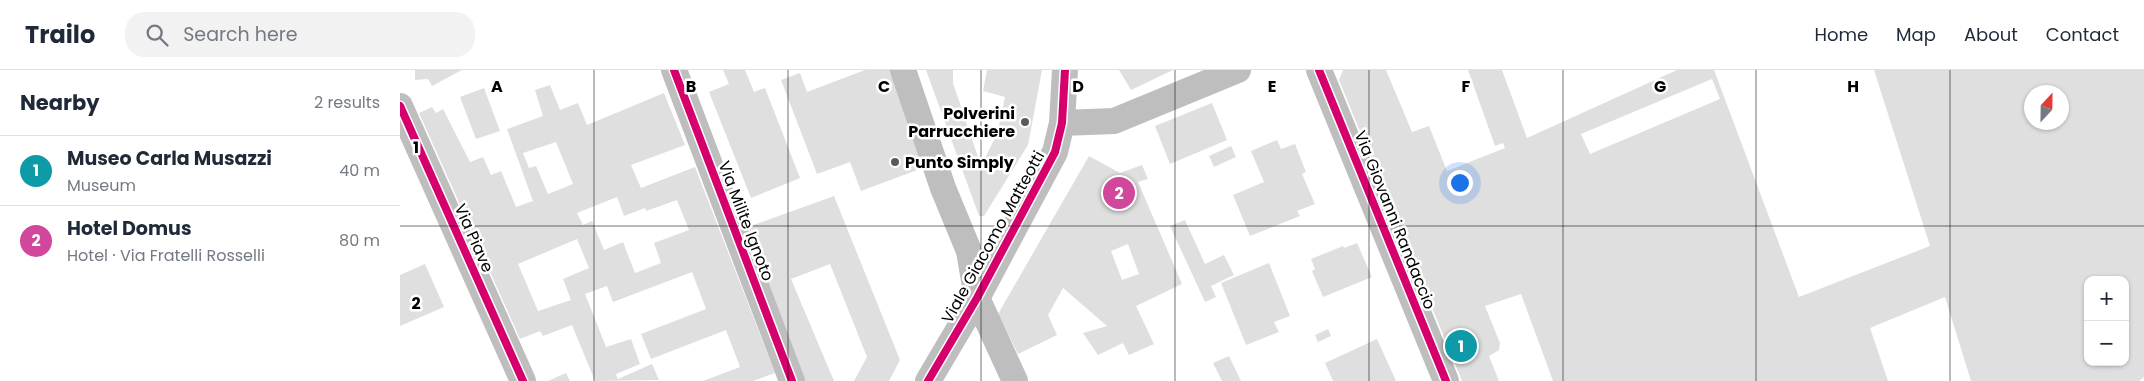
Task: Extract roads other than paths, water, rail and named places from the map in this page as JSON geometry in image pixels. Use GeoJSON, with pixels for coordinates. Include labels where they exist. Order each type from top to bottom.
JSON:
{"type":"FeatureCollection","features":[{"type":"Feature","properties":{"kind":"street","name":"Via Milite Ignoto"},"geometry":{"type":"LineString","coordinates":[[674,70],[792,381]]}},
{"type":"Feature","properties":{"kind":"street"},"geometry":{"type":"LineString","coordinates":[[903,70],[943,188],[968,251],[977,298],[1015,381]]}},
{"type":"Feature","properties":{"kind":"street","name":"Viale Giacomo Matteotti"},"geometry":{"type":"LineString","coordinates":[[928,381],[977,298],[1055,152],[1062,123],[1065,70]]}},
{"type":"Feature","properties":{"kind":"street"},"geometry":{"type":"LineString","coordinates":[[1062,123],[1086,124],[1114,121],[1238,70]]}},
{"type":"Feature","properties":{"kind":"street","name":"Via Giovanni Randaccio"},"geometry":{"type":"LineString","coordinates":[[1319,70],[1446,381]]}},
{"type":"Feature","properties":{"kind":"street","name":"Via Piave"},"geometry":{"type":"LineString","coordinates":[[400,106],[523,381]]}},
{"type":"Feature","properties":{"kind":"place","name":"Polverini Parrucchiere"},"geometry":{"type":"Point","coordinates":[1025,122]}},
{"type":"Feature","properties":{"kind":"place","name":"Punto Simply"},"geometry":{"type":"Point","coordinates":[895,162]}},
{"type":"Feature","properties":{"kind":"place","name":"Hotel Domus"},"geometry":{"type":"Point","coordinates":[1119,193]}},
{"type":"Feature","properties":{"kind":"place","name":"Museo Carla Musazzi"},"geometry":{"type":"Point","coordinates":[1461,346]}}]}
